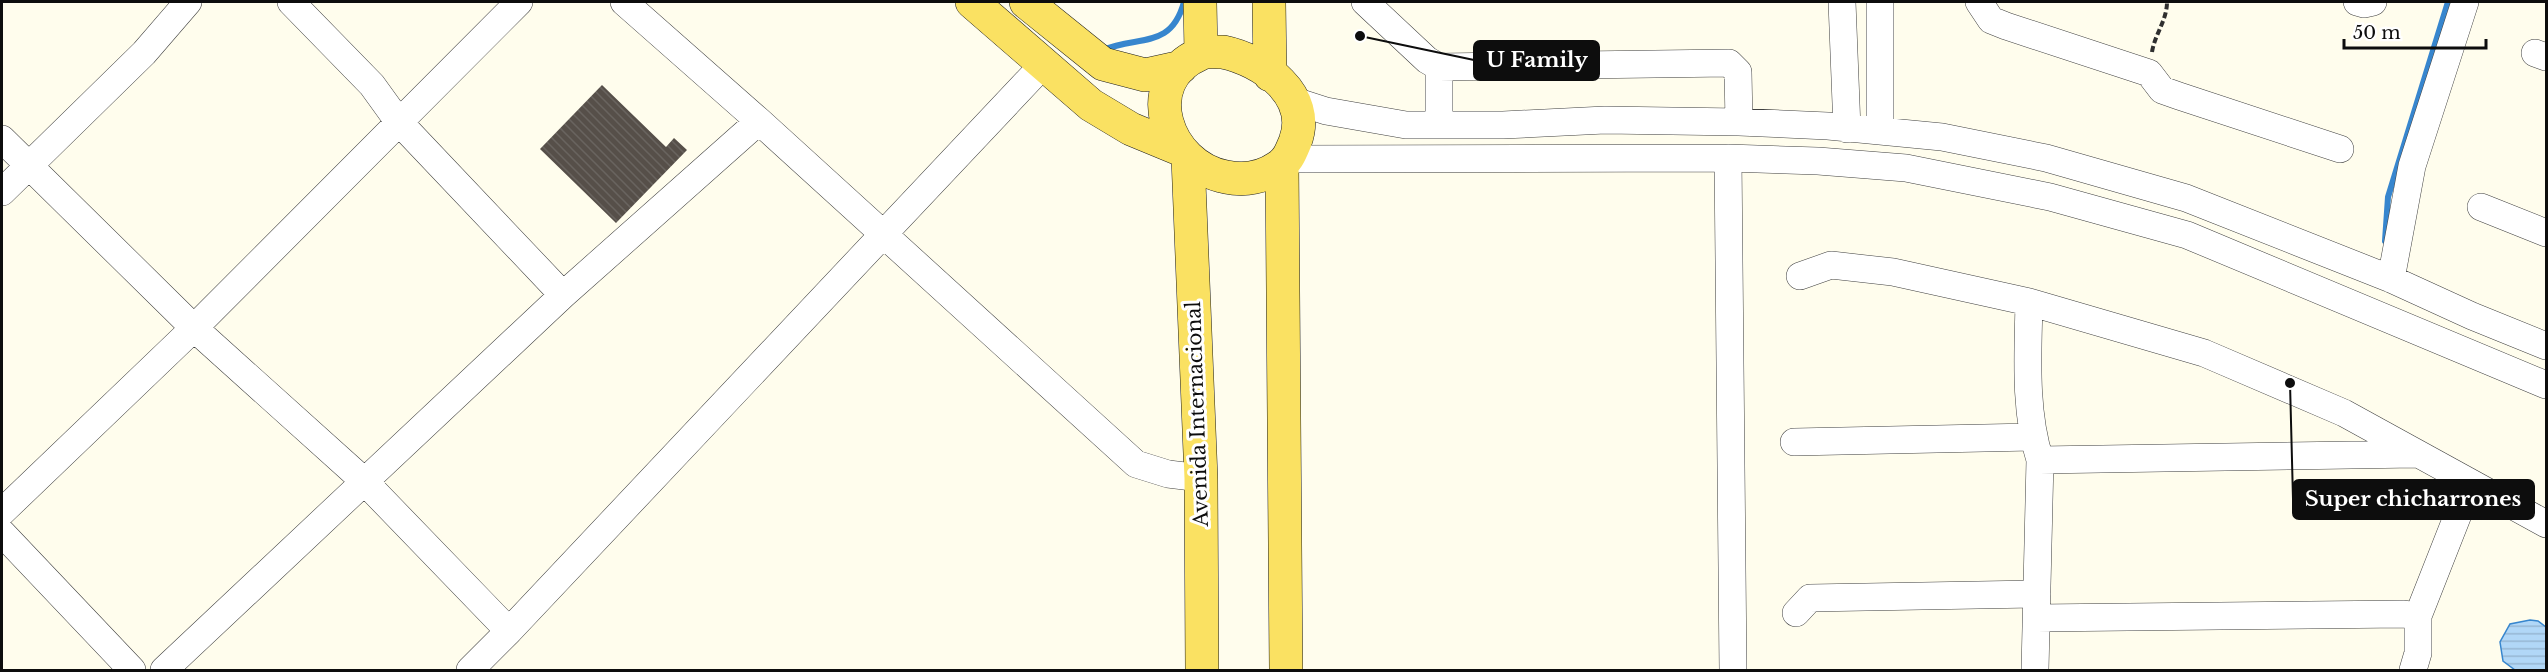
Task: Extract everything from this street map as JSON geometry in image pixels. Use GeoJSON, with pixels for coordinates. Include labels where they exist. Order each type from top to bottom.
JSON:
{"type":"FeatureCollection","features":[{"type":"Feature","properties":{"kind":"main road"},"geometry":{"type":"LineString","coordinates":[[972,2],[1091,105],[1131,129],[1183,153],[1215,175],[1255,178],[1271,172],[1285,162]]}},
{"type":"Feature","properties":{"kind":"main road"},"geometry":{"type":"LineString","coordinates":[[1026,2],[1103,64],[1145,75],[1223,52],[1242,56],[1270,75],[1295,101],[1299,115],[1298,135],[1285,162],[1286,670]]}},
{"type":"Feature","properties":{"kind":"main road"},"geometry":{"type":"LineString","coordinates":[[1183,153],[1165,121],[1166,99],[1169,83],[1191,60],[1200,2]]}},
{"type":"Feature","properties":{"kind":"main road"},"geometry":{"type":"LineString","coordinates":[[1269,2],[1270,75]]}},
{"type":"Feature","properties":{"kind":"main road","name":"Avenida Internacional"},"geometry":{"type":"LineString","coordinates":[[1183,153],[1201,478],[1202,670]]}},
{"type":"Feature","properties":{"kind":"street"},"geometry":{"type":"LineString","coordinates":[[2,192],[144,53],[188,2]]}},
{"type":"Feature","properties":{"kind":"street"},"geometry":{"type":"LineString","coordinates":[[291,2],[372,85],[398,121],[564,295]]}},
{"type":"Feature","properties":{"kind":"street"},"geometry":{"type":"LineString","coordinates":[[2,512],[194,328],[519,2]]}},
{"type":"Feature","properties":{"kind":"street"},"geometry":{"type":"LineString","coordinates":[[624,2],[759,121],[1136,464],[1168,474],[1201,478]]}},
{"type":"Feature","properties":{"kind":"street"},"geometry":{"type":"LineString","coordinates":[[1365,2],[1427,60],[1439,67],[1729,63],[1738,72],[1739,122]]}},
{"type":"Feature","properties":{"kind":"street"},"geometry":{"type":"LineString","coordinates":[[1842,2],[1847,129]]}},
{"type":"Feature","properties":{"kind":"street"},"geometry":{"type":"LineString","coordinates":[[1880,2],[1880,131]]}},
{"type":"Feature","properties":{"kind":"street"},"geometry":{"type":"LineString","coordinates":[[1979,2],[1990,20],[2149,73],[2162,90],[2340,149]]}},
{"type":"Feature","properties":{"kind":"street"},"geometry":{"type":"LineString","coordinates":[[2357,2],[2364,4],[2373,2]]}},
{"type":"Feature","properties":{"kind":"street"},"geometry":{"type":"LineString","coordinates":[[2391,279],[2412,166],[2465,2]]}},
{"type":"Feature","properties":{"kind":"street"},"geometry":{"type":"LineString","coordinates":[[470,670],[1043,65]]}},
{"type":"Feature","properties":{"kind":"street"},"geometry":{"type":"LineString","coordinates":[[1439,67],[1439,125]]}},
{"type":"Feature","properties":{"kind":"street"},"geometry":{"type":"LineString","coordinates":[[1295,101],[1326,111],[1406,125],[1503,125],[1605,120],[1739,122],[1880,131],[1942,137],[1989,146],[2046,158],[2186,198],[2391,279],[2484,322],[2547,346]]}},
{"type":"Feature","properties":{"kind":"street"},"geometry":{"type":"LineString","coordinates":[[164,670],[564,295],[759,121]]}},
{"type":"Feature","properties":{"kind":"street"},"geometry":{"type":"LineString","coordinates":[[1503,125],[1504,158]]}},
{"type":"Feature","properties":{"kind":"street"},"geometry":{"type":"LineString","coordinates":[[2,139],[194,328],[364,481],[509,631]]}},
{"type":"Feature","properties":{"kind":"street"},"geometry":{"type":"LineString","coordinates":[[1931,173],[1955,167],[1982,172],[1991,162],[1989,146]]}},
{"type":"Feature","properties":{"kind":"street"},"geometry":{"type":"LineString","coordinates":[[1285,162],[1504,158],[1728,158],[1818,161],[1906,168],[2050,197],[2187,235],[2547,385]]}},
{"type":"Feature","properties":{"kind":"street"},"geometry":{"type":"LineString","coordinates":[[1728,158],[1733,670]]}},
{"type":"Feature","properties":{"kind":"street"},"geometry":{"type":"LineString","coordinates":[[2481,207],[2547,233]]}},
{"type":"Feature","properties":{"kind":"street"},"geometry":{"type":"LineString","coordinates":[[1800,276],[1831,265],[1893,272],[2029,302],[2205,353],[2344,413],[2547,525]]}},
{"type":"Feature","properties":{"kind":"street"},"geometry":{"type":"LineString","coordinates":[[2029,302],[2028,347],[2036,449],[2035,670]]}},
{"type":"Feature","properties":{"kind":"street"},"geometry":{"type":"LineString","coordinates":[[2474,354],[2484,322]]}},
{"type":"Feature","properties":{"kind":"street"},"geometry":{"type":"LineString","coordinates":[[1794,442],[2036,449],[2416,454]]}},
{"type":"Feature","properties":{"kind":"street"},"geometry":{"type":"LineString","coordinates":[[2413,670],[2418,653],[2418,616],[2470,484]]}},
{"type":"Feature","properties":{"kind":"street"},"geometry":{"type":"LineString","coordinates":[[2,533],[132,670]]}},
{"type":"Feature","properties":{"kind":"street"},"geometry":{"type":"LineString","coordinates":[[1796,613],[1810,598],[2418,616]]}},
{"type":"Feature","properties":{"kind":"path"},"geometry":{"type":"LineString","coordinates":[[2149,73],[2154,43],[2167,14],[2167,2]]}},
{"type":"Feature","properties":{"kind":"water"},"geometry":{"type":"Polygon","coordinates":[[[2530,620],[2538,621],[2546,627],[2546,670],[2515,670],[2503,661],[2500,642],[2510,624],[2530,620]]]}},
{"type":"Feature","properties":{"kind":"building"},"geometry":{"type":"Polygon","coordinates":[[[602,85],[666,147],[674,138],[687,150],[616,223],[540,149],[602,85]]]}},
{"type":"Feature","properties":{"kind":"waterway"},"geometry":{"type":"LineString","coordinates":[[1103,50],[1162,34],[1171,28],[1184,2]]}},
{"type":"Feature","properties":{"kind":"waterway"},"geometry":{"type":"LineString","coordinates":[[2385,241],[2388,197],[2448,2]]}},
{"type":"Feature","properties":{"kind":"place","name":"U Family"},"geometry":{"type":"Point","coordinates":[1360,36]}},
{"type":"Feature","properties":{"kind":"place","name":"Super chicharrones"},"geometry":{"type":"Point","coordinates":[2290,383]}}]}
